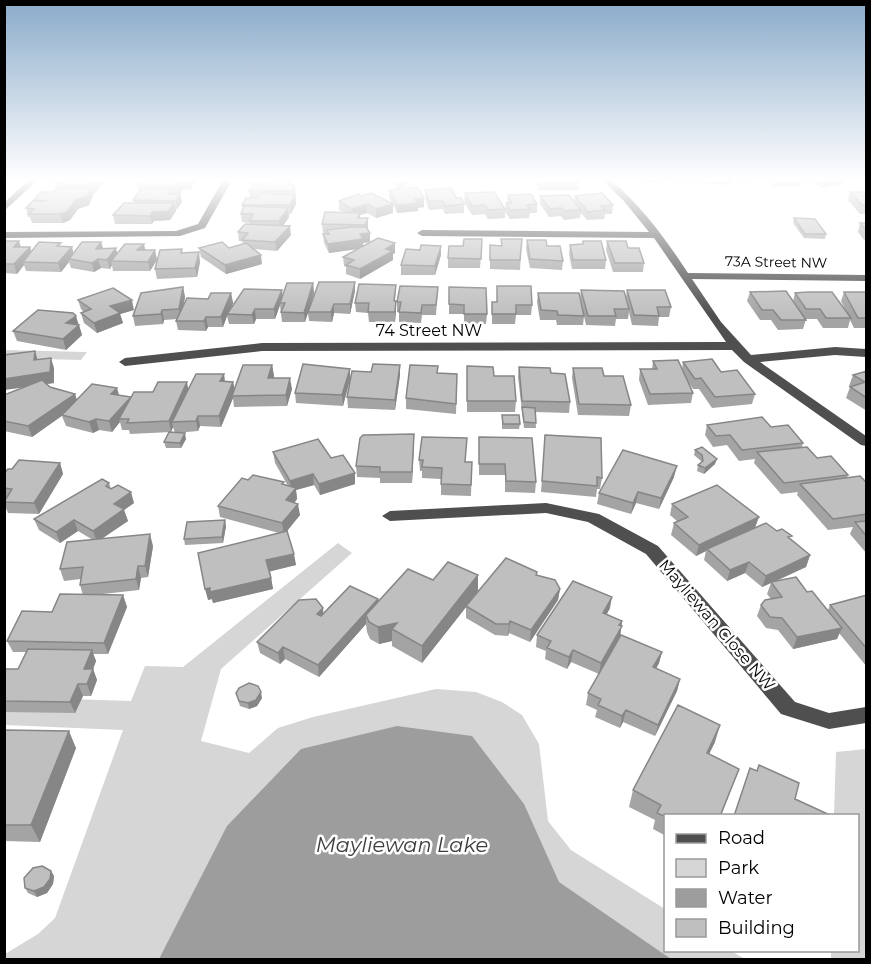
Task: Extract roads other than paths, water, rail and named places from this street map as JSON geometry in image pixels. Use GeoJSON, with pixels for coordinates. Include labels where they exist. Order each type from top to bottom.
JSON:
{"type":"FeatureCollection","features":[{"type":"Feature","properties":{"kind":"street"},"geometry":{"type":"LineString","coordinates":[[4,235],[177,234],[203,225]]}},
{"type":"Feature","properties":{"kind":"street"},"geometry":{"type":"LineString","coordinates":[[650,225],[734,346],[748,359],[867,442]]}},
{"type":"Feature","properties":{"kind":"street"},"geometry":{"type":"LineString","coordinates":[[422,233],[658,235]]}},
{"type":"Feature","properties":{"kind":"street","name":"73A Street NW"},"geometry":{"type":"LineString","coordinates":[[685,276],[867,278]]}},
{"type":"Feature","properties":{"kind":"street","name":"74 Street NW"},"geometry":{"type":"LineString","coordinates":[[125,362],[262,347],[734,346]]}},
{"type":"Feature","properties":{"kind":"street"},"geometry":{"type":"LineString","coordinates":[[748,359],[835,351],[867,353]]}},
{"type":"Feature","properties":{"kind":"street","name":"Mayliewan Close NW"},"geometry":{"type":"LineString","coordinates":[[390,516],[546,508],[593,518],[652,550],[788,708],[830,721],[867,715]]}},
{"type":"Feature","properties":{"kind":"water","name":"Mayliewan Lake"},"geometry":{"type":"Polygon","coordinates":[[[397,726],[472,736],[524,804],[559,882],[671,959],[159,959],[227,826],[301,749],[397,726]]]}}]}
